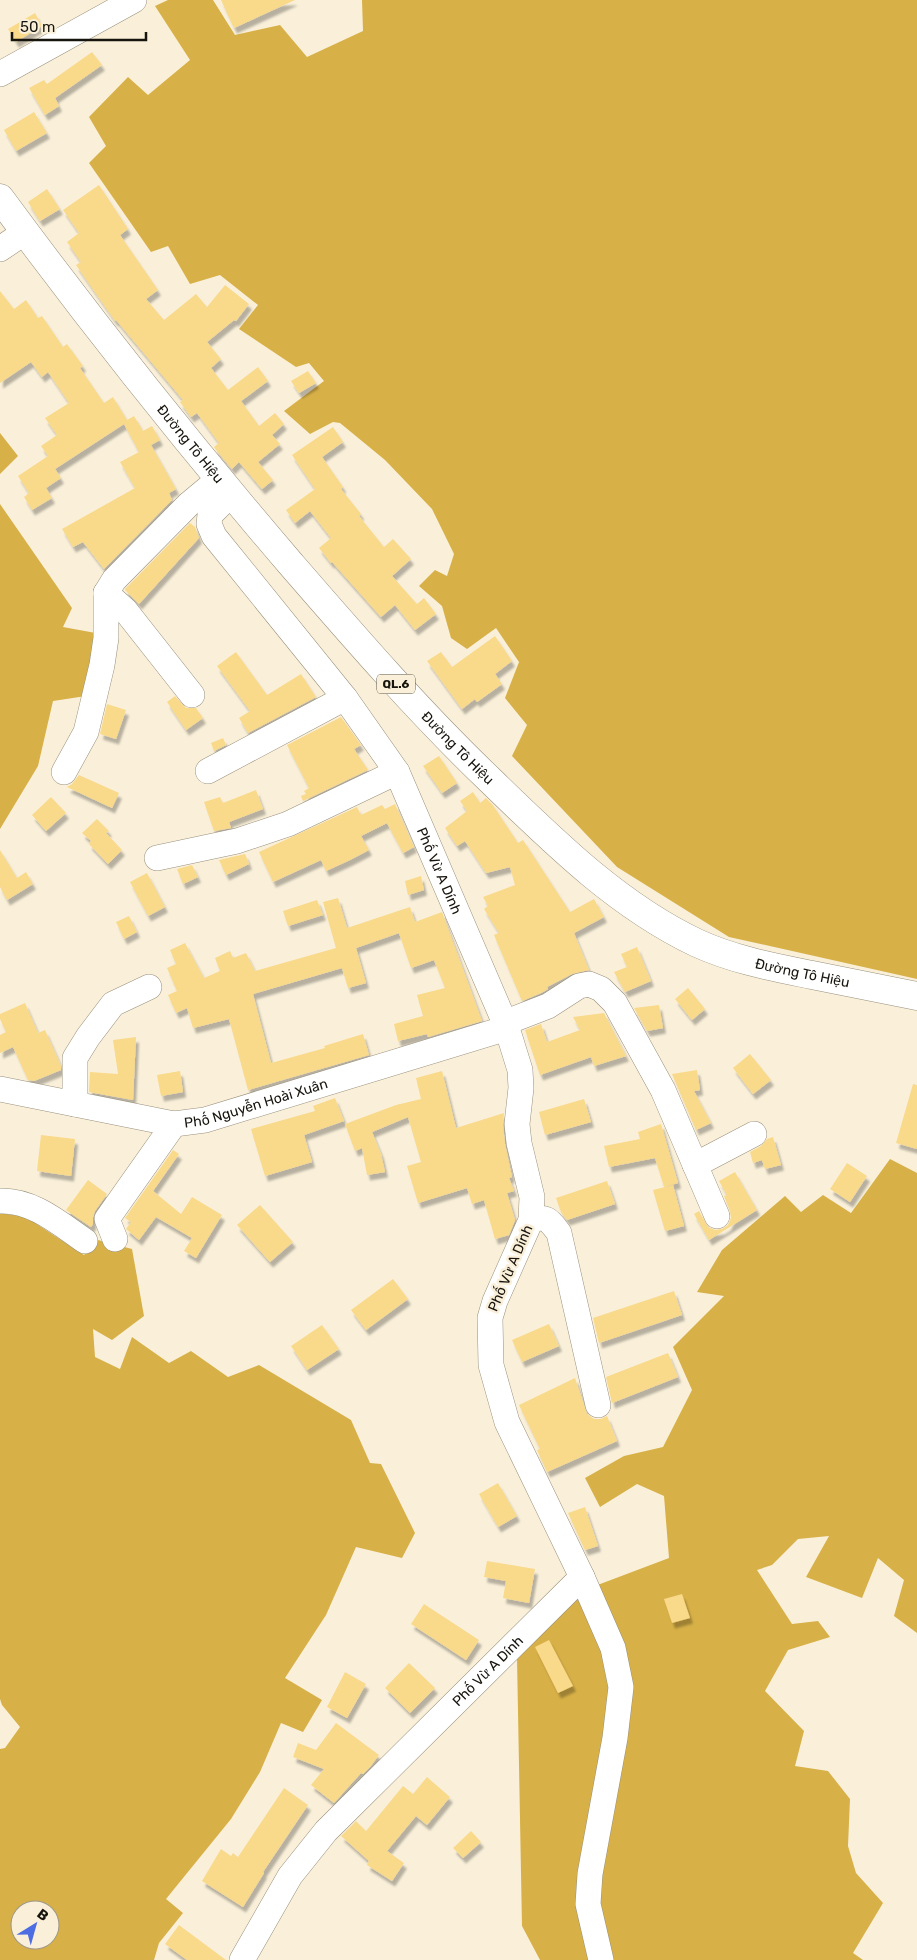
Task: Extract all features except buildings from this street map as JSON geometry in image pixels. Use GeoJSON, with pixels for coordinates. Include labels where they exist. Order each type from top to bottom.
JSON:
{"type":"FeatureCollection","features":[{"type":"Feature","properties":{"kind":"highway","name":"Đường Tô Hiệu"},"geometry":{"type":"LineString","coordinates":[[0,198],[225,486],[417,707],[517,807],[603,884],[651,917],[698,943],[752,963],[917,996]]}},
{"type":"Feature","properties":{"kind":"street"},"geometry":{"type":"LineString","coordinates":[[0,74],[134,0]]}},
{"type":"Feature","properties":{"kind":"street"},"geometry":{"type":"LineString","coordinates":[[0,249],[25,232]]}},
{"type":"Feature","properties":{"kind":"street"},"geometry":{"type":"LineString","coordinates":[[64,772],[86,732],[102,665],[106,638],[106,593],[114,580],[176,518],[225,486]]}},
{"type":"Feature","properties":{"kind":"street","name":"Phố Vừ A Dính"},"geometry":{"type":"LineString","coordinates":[[225,486],[210,515],[209,524],[214,536],[345,698],[397,772],[506,1026],[520,1070],[521,1088],[517,1124],[519,1143],[532,1197],[531,1220],[495,1301],[490,1318],[491,1365],[507,1422],[582,1577],[326,1831],[290,1876],[242,1960]]}},
{"type":"Feature","properties":{"kind":"street"},"geometry":{"type":"LineString","coordinates":[[106,593],[115,600],[142,631],[192,695]]}},
{"type":"Feature","properties":{"kind":"street"},"geometry":{"type":"LineString","coordinates":[[208,771],[345,698]]}},
{"type":"Feature","properties":{"kind":"street"},"geometry":{"type":"LineString","coordinates":[[158,858],[237,840],[288,824],[397,772]]}},
{"type":"Feature","properties":{"kind":"street","name":"Phố Nguyễn Hoài Xuân"},"geometry":{"type":"LineString","coordinates":[[0,1089],[174,1124],[205,1120],[506,1026],[548,1006],[579,986],[589,984],[601,989],[615,1002],[663,1090],[717,1216]]}},
{"type":"Feature","properties":{"kind":"street"},"geometry":{"type":"LineString","coordinates":[[75,1104],[76,1058],[88,1036],[113,1004],[149,987]]}},
{"type":"Feature","properties":{"kind":"street"},"geometry":{"type":"LineString","coordinates":[[114,1239],[108,1219],[174,1124]]}},
{"type":"Feature","properties":{"kind":"street"},"geometry":{"type":"LineString","coordinates":[[695,1165],[754,1134]]}},
{"type":"Feature","properties":{"kind":"street"},"geometry":{"type":"LineString","coordinates":[[0,1201],[14,1200],[36,1208],[85,1241]]}},
{"type":"Feature","properties":{"kind":"street"},"geometry":{"type":"LineString","coordinates":[[531,1220],[540,1217],[549,1220],[559,1233],[598,1405]]}},
{"type":"Feature","properties":{"kind":"street"},"geometry":{"type":"LineString","coordinates":[[582,1577],[613,1648],[621,1687],[615,1738],[590,1874],[588,1904],[601,1960]]}},
{"type":"Feature","properties":{"kind":"shaded area"},"geometry":{"type":"Polygon","coordinates":[[[168,0],[213,0],[235,35],[280,25],[307,57],[363,31],[362,0],[917,0],[917,979],[729,937],[617,867],[512,756],[527,725],[505,698],[519,662],[496,628],[467,649],[451,638],[442,606],[419,586],[435,570],[447,576],[454,554],[432,509],[385,460],[340,423],[333,422],[310,434],[284,411],[324,381],[309,363],[296,367],[239,329],[258,305],[220,275],[190,284],[168,246],[151,252],[89,163],[106,146],[89,117],[128,77],[148,95],[190,60],[155,6],[168,0]]]}},
{"type":"Feature","properties":{"kind":"shaded area"},"geometry":{"type":"Polygon","coordinates":[[[0,433],[18,456],[0,474],[0,433]]]}},
{"type":"Feature","properties":{"kind":"shaded area"},"geometry":{"type":"Polygon","coordinates":[[[0,504],[72,608],[63,627],[101,634],[86,696],[53,701],[38,766],[0,829],[0,504]]]}},
{"type":"Feature","properties":{"kind":"shaded area"},"geometry":{"type":"Polygon","coordinates":[[[890,1159],[917,1173],[917,1633],[894,1616],[904,1580],[878,1558],[862,1598],[806,1577],[829,1536],[798,1539],[772,1565],[757,1570],[792,1624],[818,1621],[830,1637],[788,1650],[765,1691],[804,1731],[795,1766],[828,1771],[850,1799],[848,1846],[856,1873],[883,1903],[853,1953],[863,1960],[540,1960],[522,1926],[517,1658],[587,1589],[669,1558],[664,1496],[637,1484],[600,1507],[585,1478],[624,1456],[663,1447],[692,1390],[673,1347],[724,1296],[697,1292],[722,1250],[785,1196],[801,1212],[823,1195],[851,1213],[890,1159]]]}},
{"type":"Feature","properties":{"kind":"shaded area"},"geometry":{"type":"Polygon","coordinates":[[[0,1213],[26,1217],[84,1255],[98,1240],[132,1249],[144,1316],[112,1340],[93,1329],[95,1357],[120,1369],[132,1337],[169,1363],[191,1351],[228,1377],[259,1365],[351,1420],[370,1463],[381,1464],[415,1533],[402,1558],[356,1547],[326,1615],[285,1678],[322,1700],[303,1732],[281,1723],[260,1772],[231,1819],[166,1899],[183,1913],[159,1943],[154,1960],[0,1960],[0,1749],[5,1748],[20,1727],[2,1705],[0,1699],[0,1213]]]}}]}
